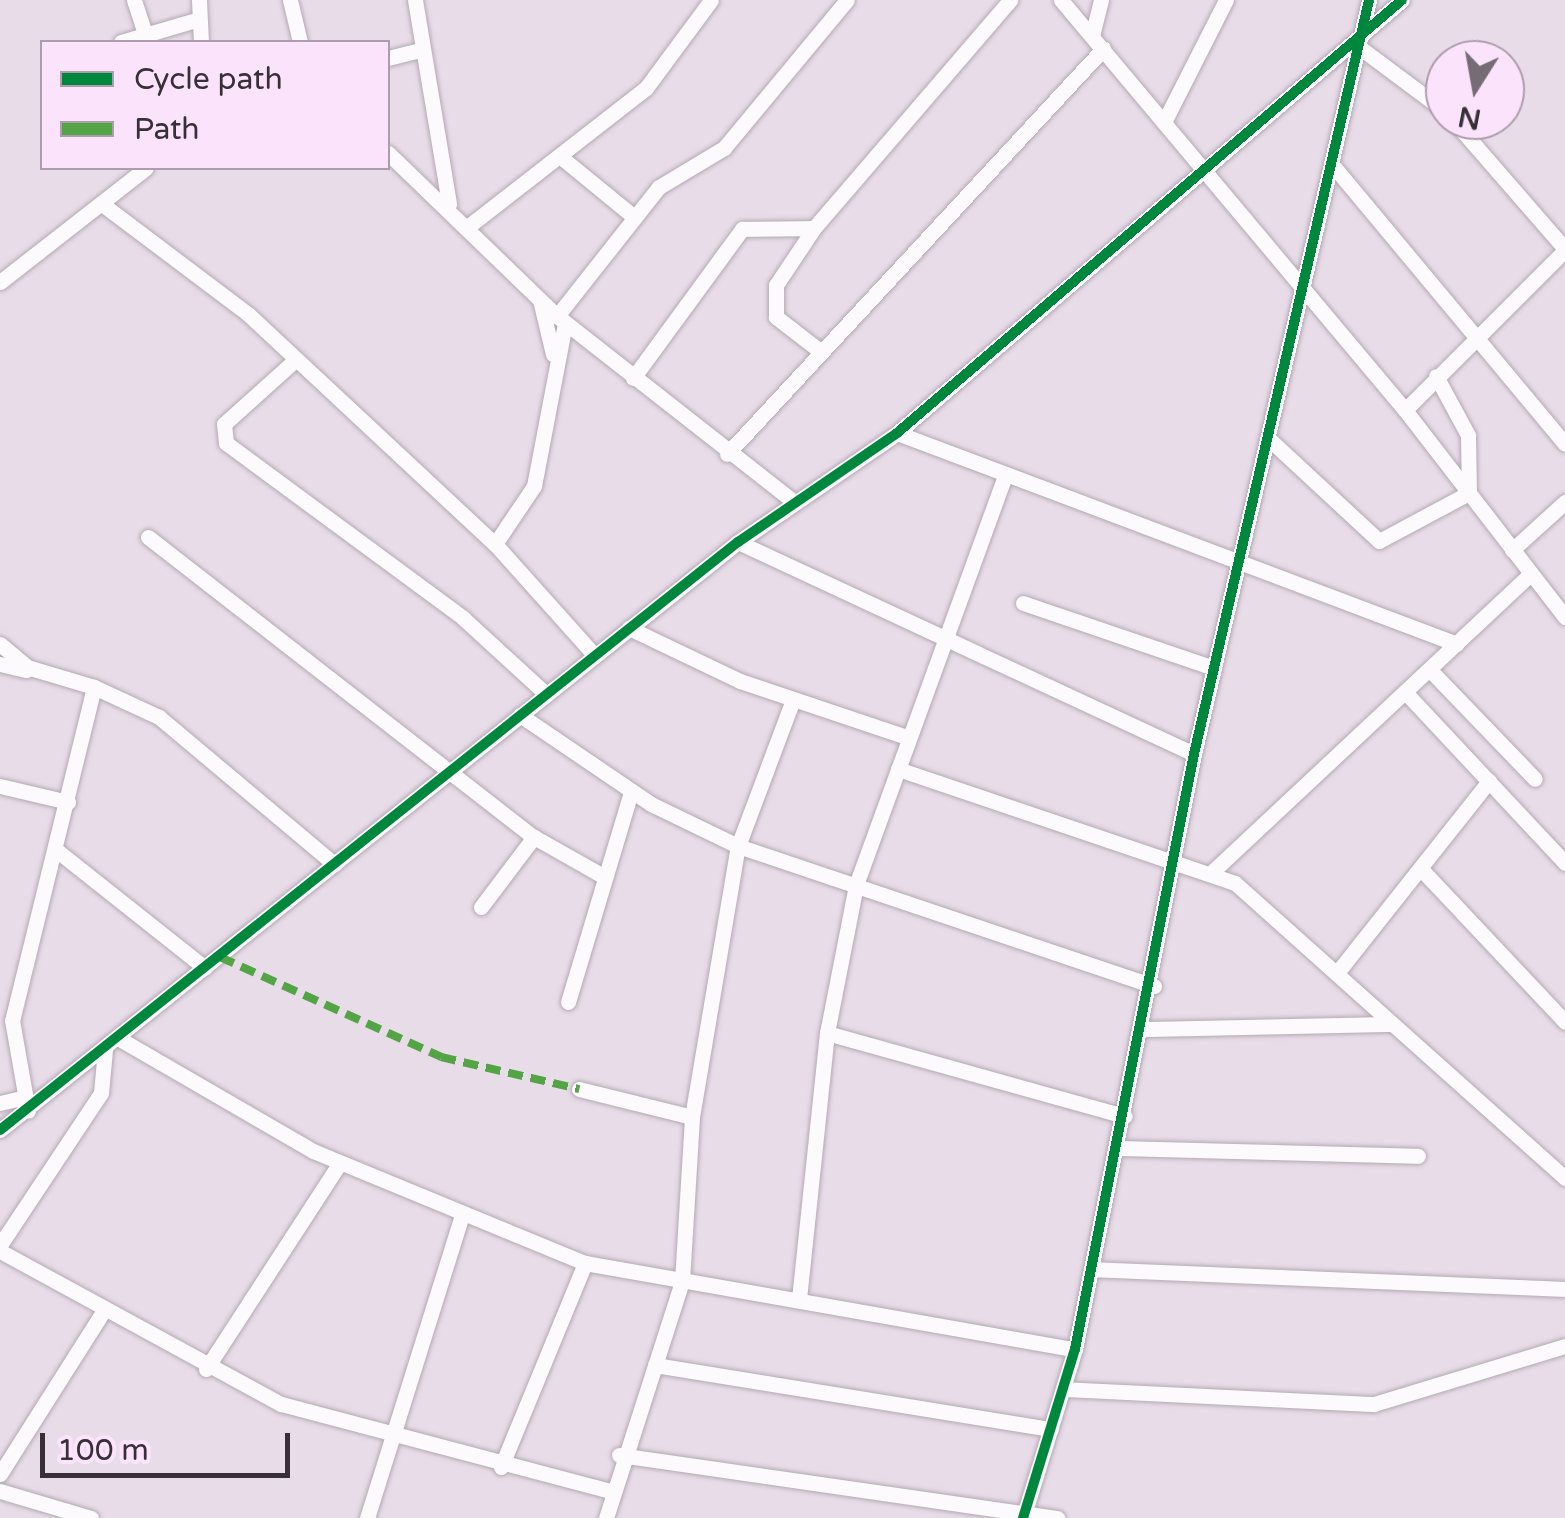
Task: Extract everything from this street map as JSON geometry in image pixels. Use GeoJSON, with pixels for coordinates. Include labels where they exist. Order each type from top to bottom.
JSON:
{"type":"FeatureCollection","features":[{"type":"Feature","properties":{"kind":"street"},"geometry":{"type":"LineString","coordinates":[[134,0],[145,33]]}},
{"type":"Feature","properties":{"kind":"street"},"geometry":{"type":"LineString","coordinates":[[198,0],[200,40]]}},
{"type":"Feature","properties":{"kind":"street"},"geometry":{"type":"LineString","coordinates":[[290,0],[300,40]]}},
{"type":"Feature","properties":{"kind":"street"},"geometry":{"type":"LineString","coordinates":[[414,0],[449,204]]}},
{"type":"Feature","properties":{"kind":"street"},"geometry":{"type":"LineString","coordinates":[[470,225],[562,158],[646,88],[711,0]]}},
{"type":"Feature","properties":{"kind":"street"},"geometry":{"type":"LineString","coordinates":[[495,544],[534,486],[561,320],[634,217],[667,178],[724,148],[848,0]]}},
{"type":"Feature","properties":{"kind":"street"},"geometry":{"type":"LineString","coordinates":[[820,351],[776,317],[770,301],[814,228],[1010,0]]}},
{"type":"Feature","properties":{"kind":"street"},"geometry":{"type":"LineString","coordinates":[[1061,0],[1405,410],[1565,617]]}},
{"type":"Feature","properties":{"kind":"street"},"geometry":{"type":"LineString","coordinates":[[1092,36],[1102,0]]}},
{"type":"Feature","properties":{"kind":"street"},"geometry":{"type":"LineString","coordinates":[[1164,122],[1226,0]]}},
{"type":"Feature","properties":{"kind":"street"},"geometry":{"type":"LineString","coordinates":[[1023,1516],[1075,1349],[1154,986],[1194,754],[1236,565],[1335,168],[1369,0]]}},
{"type":"Feature","properties":{"kind":"street"},"geometry":{"type":"LineString","coordinates":[[0,1130],[25,1104],[106,1050],[738,542],[897,433],[1206,171],[1362,29],[1402,0]]}},
{"type":"Feature","properties":{"kind":"street"},"geometry":{"type":"LineString","coordinates":[[126,40],[199,19]]}},
{"type":"Feature","properties":{"kind":"street"},"geometry":{"type":"LineString","coordinates":[[1359,48],[1425,96]]}},
{"type":"Feature","properties":{"kind":"street"},"geometry":{"type":"LineString","coordinates":[[727,454],[1103,49]]}},
{"type":"Feature","properties":{"kind":"street"},"geometry":{"type":"LineString","coordinates":[[390,58],[422,50]]}},
{"type":"Feature","properties":{"kind":"street"},"geometry":{"type":"LineString","coordinates":[[1405,410],[1565,250],[1470,140]]}},
{"type":"Feature","properties":{"kind":"street"},"geometry":{"type":"LineString","coordinates":[[390,155],[449,204],[561,320],[727,454],[793,501]]}},
{"type":"Feature","properties":{"kind":"street"},"geometry":{"type":"LineString","coordinates":[[562,158],[634,217]]}},
{"type":"Feature","properties":{"kind":"street"},"geometry":{"type":"LineString","coordinates":[[1335,168],[1565,444]]}},
{"type":"Feature","properties":{"kind":"street"},"geometry":{"type":"LineString","coordinates":[[0,282],[102,204],[138,170]]}},
{"type":"Feature","properties":{"kind":"street"},"geometry":{"type":"LineString","coordinates":[[102,204],[205,278],[495,544],[596,656]]}},
{"type":"Feature","properties":{"kind":"street"},"geometry":{"type":"LineString","coordinates":[[632,378],[742,229],[814,228]]}},
{"type":"Feature","properties":{"kind":"street"},"geometry":{"type":"LineString","coordinates":[[540,300],[554,354]]}},
{"type":"Feature","properties":{"kind":"street"},"geometry":{"type":"LineString","coordinates":[[294,361],[224,424],[226,443],[463,618],[546,694]]}},
{"type":"Feature","properties":{"kind":"street"},"geometry":{"type":"LineString","coordinates":[[1436,376],[1468,435],[1469,494]]}},
{"type":"Feature","properties":{"kind":"street"},"geometry":{"type":"LineString","coordinates":[[897,433],[1004,478],[1457,644]]}},
{"type":"Feature","properties":{"kind":"street"},"geometry":{"type":"LineString","coordinates":[[1268,439],[1372,540],[1469,494]]}},
{"type":"Feature","properties":{"kind":"street"},"geometry":{"type":"LineString","coordinates":[[798,1300],[827,1033],[856,885],[941,640],[1004,478]]}},
{"type":"Feature","properties":{"kind":"street"},"geometry":{"type":"LineString","coordinates":[[1512,550],[1565,502]]}},
{"type":"Feature","properties":{"kind":"street"},"geometry":{"type":"LineString","coordinates":[[148,537],[453,769],[534,837],[603,876]]}},
{"type":"Feature","properties":{"kind":"street"},"geometry":{"type":"LineString","coordinates":[[738,542],[941,640],[1194,754]]}},
{"type":"Feature","properties":{"kind":"street"},"geometry":{"type":"LineString","coordinates":[[1212,872],[1530,574]]}},
{"type":"Feature","properties":{"kind":"street"},"geometry":{"type":"LineString","coordinates":[[1022,604],[1214,668]]}},
{"type":"Feature","properties":{"kind":"street"},"geometry":{"type":"LineString","coordinates":[[629,628],[794,700],[906,738]]}},
{"type":"Feature","properties":{"kind":"street"},"geometry":{"type":"LineString","coordinates":[[0,644],[49,676]]}},
{"type":"Feature","properties":{"kind":"street"},"geometry":{"type":"LineString","coordinates":[[0,664],[94,687],[159,717],[334,864]]}},
{"type":"Feature","properties":{"kind":"street"},"geometry":{"type":"LineString","coordinates":[[1430,670],[1535,779]]}},
{"type":"Feature","properties":{"kind":"street"},"geometry":{"type":"LineString","coordinates":[[25,1104],[12,1020],[94,687]]}},
{"type":"Feature","properties":{"kind":"street"},"geometry":{"type":"LineString","coordinates":[[1406,694],[1565,863]]}},
{"type":"Feature","properties":{"kind":"street"},"geometry":{"type":"LineString","coordinates":[[606,1518],[620,1456],[682,1281],[692,1116],[738,846],[794,700]]}},
{"type":"Feature","properties":{"kind":"street"},"geometry":{"type":"LineString","coordinates":[[1436,725],[1461,702]]}},
{"type":"Feature","properties":{"kind":"street"},"geometry":{"type":"LineString","coordinates":[[520,714],[631,792],[738,846],[1154,986]]}},
{"type":"Feature","properties":{"kind":"street"},"geometry":{"type":"LineString","coordinates":[[898,769],[1174,865],[1212,872],[1340,968],[1391,1024],[1564,1182]]}},
{"type":"Feature","properties":{"kind":"street"},"geometry":{"type":"LineString","coordinates":[[1340,968],[1489,781]]}},
{"type":"Feature","properties":{"kind":"street"},"geometry":{"type":"LineString","coordinates":[[0,786],[68,802]]}},
{"type":"Feature","properties":{"kind":"street"},"geometry":{"type":"LineString","coordinates":[[568,1002],[631,792]]}},
{"type":"Feature","properties":{"kind":"street"},"geometry":{"type":"LineString","coordinates":[[482,907],[534,837]]}},
{"type":"Feature","properties":{"kind":"street"},"geometry":{"type":"LineString","coordinates":[[54,849],[205,968]]}},
{"type":"Feature","properties":{"kind":"street"},"geometry":{"type":"LineString","coordinates":[[1421,869],[1565,1022]]}},
{"type":"Feature","properties":{"kind":"street"},"geometry":{"type":"LineString","coordinates":[[1144,1029],[1391,1024]]}},
{"type":"Feature","properties":{"kind":"street"},"geometry":{"type":"LineString","coordinates":[[827,1033],[1125,1116]]}},
{"type":"Feature","properties":{"kind":"street"},"geometry":{"type":"LineString","coordinates":[[118,1038],[340,1163],[585,1264],[1075,1349]]}},
{"type":"Feature","properties":{"kind":"street"},"geometry":{"type":"LineString","coordinates":[[106,1050],[100,1093],[0,1248],[102,1313],[206,1369],[387,1438],[611,1491]]}},
{"type":"Feature","properties":{"kind":"street"},"geometry":{"type":"LineString","coordinates":[[579,1089],[692,1116]]}},
{"type":"Feature","properties":{"kind":"street"},"geometry":{"type":"LineString","coordinates":[[0,1103],[25,1104]]}},
{"type":"Feature","properties":{"kind":"street"},"geometry":{"type":"LineString","coordinates":[[1118,1148],[1418,1156]]}},
{"type":"Feature","properties":{"kind":"street"},"geometry":{"type":"LineString","coordinates":[[206,1369],[340,1163]]}},
{"type":"Feature","properties":{"kind":"street"},"geometry":{"type":"LineString","coordinates":[[367,1518],[387,1438],[462,1215]]}},
{"type":"Feature","properties":{"kind":"street"},"geometry":{"type":"LineString","coordinates":[[501,1467],[585,1264]]}},
{"type":"Feature","properties":{"kind":"street"},"geometry":{"type":"LineString","coordinates":[[1091,1269],[1565,1289]]}},
{"type":"Feature","properties":{"kind":"street"},"geometry":{"type":"LineString","coordinates":[[0,1474],[102,1313]]}},
{"type":"Feature","properties":{"kind":"street"},"geometry":{"type":"LineString","coordinates":[[1063,1389],[1374,1404],[1565,1346]]}},
{"type":"Feature","properties":{"kind":"street"},"geometry":{"type":"LineString","coordinates":[[655,1365],[1051,1429]]}},
{"type":"Feature","properties":{"kind":"street"},"geometry":{"type":"LineString","coordinates":[[620,1456],[1058,1518]]}},
{"type":"Feature","properties":{"kind":"street"},"geometry":{"type":"LineString","coordinates":[[0,1491],[92,1518]]}},
{"type":"Feature","properties":{"kind":"marked path"},"geometry":{"type":"LineString","coordinates":[[220,957],[441,1057],[579,1089]]}},
{"type":"Feature","properties":{"kind":"cycle path"},"geometry":{"type":"LineString","coordinates":[[1023,1518],[1075,1349],[1194,754],[1369,0]]}},
{"type":"Feature","properties":{"kind":"cycle path"},"geometry":{"type":"LineString","coordinates":[[0,1130],[738,542],[897,433],[1402,0]]}}]}
